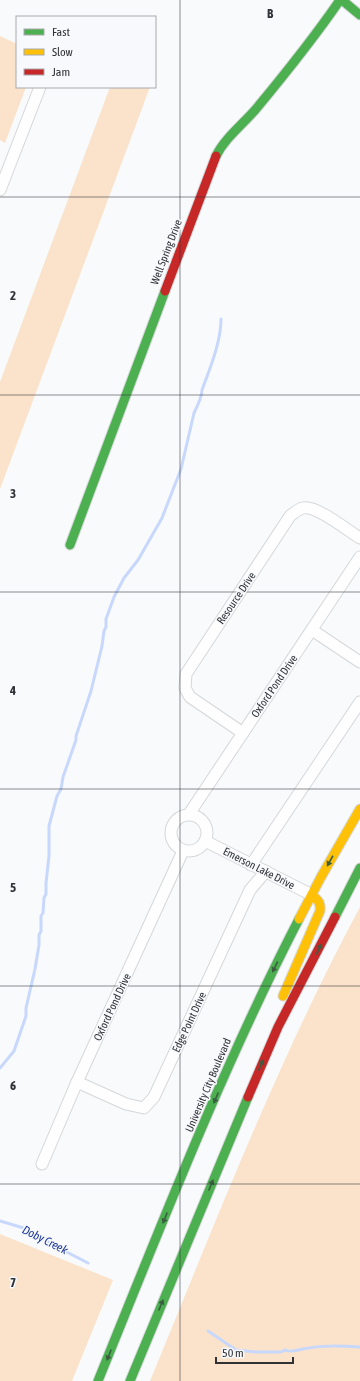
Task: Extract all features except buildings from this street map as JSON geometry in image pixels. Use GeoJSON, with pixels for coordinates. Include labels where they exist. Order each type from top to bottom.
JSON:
{"type":"FeatureCollection","features":[{"type":"Feature","properties":{"kind":"main road"},"geometry":{"type":"LineString","coordinates":[[341,0],[360,15]]}},
{"type":"Feature","properties":{"kind":"main road","name":"Well Spring Drive"},"geometry":{"type":"LineString","coordinates":[[70,545],[216,155],[228,136],[253,113],[275,86],[341,0]]}},
{"type":"Feature","properties":{"kind":"main road","name":"University City Boulevard"},"geometry":{"type":"LineString","coordinates":[[98,1381],[241,1040],[275,966],[312,895],[360,809]]}},
{"type":"Feature","properties":{"kind":"main road"},"geometry":{"type":"LineString","coordinates":[[130,1381],[278,1027],[360,868]]}},
{"type":"Feature","properties":{"kind":"main road"},"geometry":{"type":"LineString","coordinates":[[278,1027],[278,1009],[321,908],[319,900],[312,895]]}},
{"type":"Feature","properties":{"kind":"street"},"geometry":{"type":"LineString","coordinates":[[0,190],[40,88]]}},
{"type":"Feature","properties":{"kind":"street","name":"Resource Drive"},"geometry":{"type":"LineString","coordinates":[[243,733],[190,697],[185,688],[186,674],[290,516],[295,512],[304,508],[318,511],[360,538]]}},
{"type":"Feature","properties":{"kind":"street","name":"Oxford Pond Drive"},"geometry":{"type":"LineString","coordinates":[[42,1164],[77,1082],[183,851],[173,844],[170,832],[174,820],[189,814],[360,557]]}},
{"type":"Feature","properties":{"kind":"street"},"geometry":{"type":"LineString","coordinates":[[312,630],[360,662]]}},
{"type":"Feature","properties":{"kind":"street"},"geometry":{"type":"LineString","coordinates":[[251,865],[360,702]]}},
{"type":"Feature","properties":{"kind":"street"},"geometry":{"type":"LineString","coordinates":[[183,851],[195,851],[206,841],[206,826],[200,818],[189,814]]}},
{"type":"Feature","properties":{"kind":"street","name":"Emerson Lake Drive"},"geometry":{"type":"LineString","coordinates":[[206,841],[312,895]]}},
{"type":"Feature","properties":{"kind":"street","name":"Edge Point Drive"},"geometry":{"type":"LineString","coordinates":[[77,1082],[126,1104],[144,1108],[154,1097],[250,890],[266,871]]}},
{"type":"Feature","properties":{"kind":"shaded area"},"geometry":{"type":"Polygon","coordinates":[[[0,36],[16,44],[16,88],[26,88],[5,143],[0,140],[0,36]]]}},
{"type":"Feature","properties":{"kind":"shaded area"},"geometry":{"type":"Polygon","coordinates":[[[110,88],[150,88],[0,489],[0,382],[110,88]]]}},
{"type":"Feature","properties":{"kind":"shaded area"},"geometry":{"type":"Polygon","coordinates":[[[360,907],[360,1381],[150,1381],[249,1141],[275,1082],[330,965],[360,907]]]}},
{"type":"Feature","properties":{"kind":"shaded area"},"geometry":{"type":"Polygon","coordinates":[[[0,1234],[113,1280],[72,1381],[0,1381],[0,1234]]]}},
{"type":"Feature","properties":{"kind":"waterway"},"geometry":{"type":"LineString","coordinates":[[0,1068],[14,1051],[26,1016],[26,1008],[39,945],[41,916],[43,913],[44,898],[46,894],[49,856],[49,826],[57,796],[61,789],[63,777],[91,691],[106,627],[106,619],[114,597],[124,578],[138,560],[162,518],[181,469],[194,413],[217,346],[221,328],[221,319]]}},
{"type":"Feature","properties":{"kind":"waterway","name":"Doby Creek"},"geometry":{"type":"LineString","coordinates":[[0,1221],[27,1229],[55,1246],[88,1263]]}},
{"type":"Feature","properties":{"kind":"waterway","name":"Doby Creek"},"geometry":{"type":"LineString","coordinates":[[208,1331],[236,1350],[281,1352],[285,1350],[292,1351],[324,1346],[360,1347]]}},
{"type":"Feature","properties":{"kind":"traffic: fast"},"geometry":{"type":"LineString","coordinates":[[216,156],[229,137],[256,109],[288,69],[340,0]]}},
{"type":"Feature","properties":{"kind":"traffic: fast"},"geometry":{"type":"LineString","coordinates":[[342,0],[360,15]]}},
{"type":"Feature","properties":{"kind":"traffic: fast"},"geometry":{"type":"LineString","coordinates":[[70,545],[165,291]]}},
{"type":"Feature","properties":{"kind":"traffic: fast"},"geometry":{"type":"LineString","coordinates":[[335,917],[360,868]]}},
{"type":"Feature","properties":{"kind":"traffic: fast"},"geometry":{"type":"LineString","coordinates":[[98,1381],[218,1090],[244,1032],[299,919]]}},
{"type":"Feature","properties":{"kind":"traffic: fast"},"geometry":{"type":"LineString","coordinates":[[130,1381],[248,1097]]}},
{"type":"Feature","properties":{"kind":"traffic: slow"},"geometry":{"type":"LineString","coordinates":[[299,919],[360,809]]}},
{"type":"Feature","properties":{"kind":"traffic: slow"},"geometry":{"type":"LineString","coordinates":[[283,996],[320,911],[319,902],[312,895]]}},
{"type":"Feature","properties":{"kind":"traffic: jam"},"geometry":{"type":"LineString","coordinates":[[165,291],[216,156]]}},
{"type":"Feature","properties":{"kind":"traffic: jam"},"geometry":{"type":"LineString","coordinates":[[248,1097],[278,1027],[335,917]]}}]}
